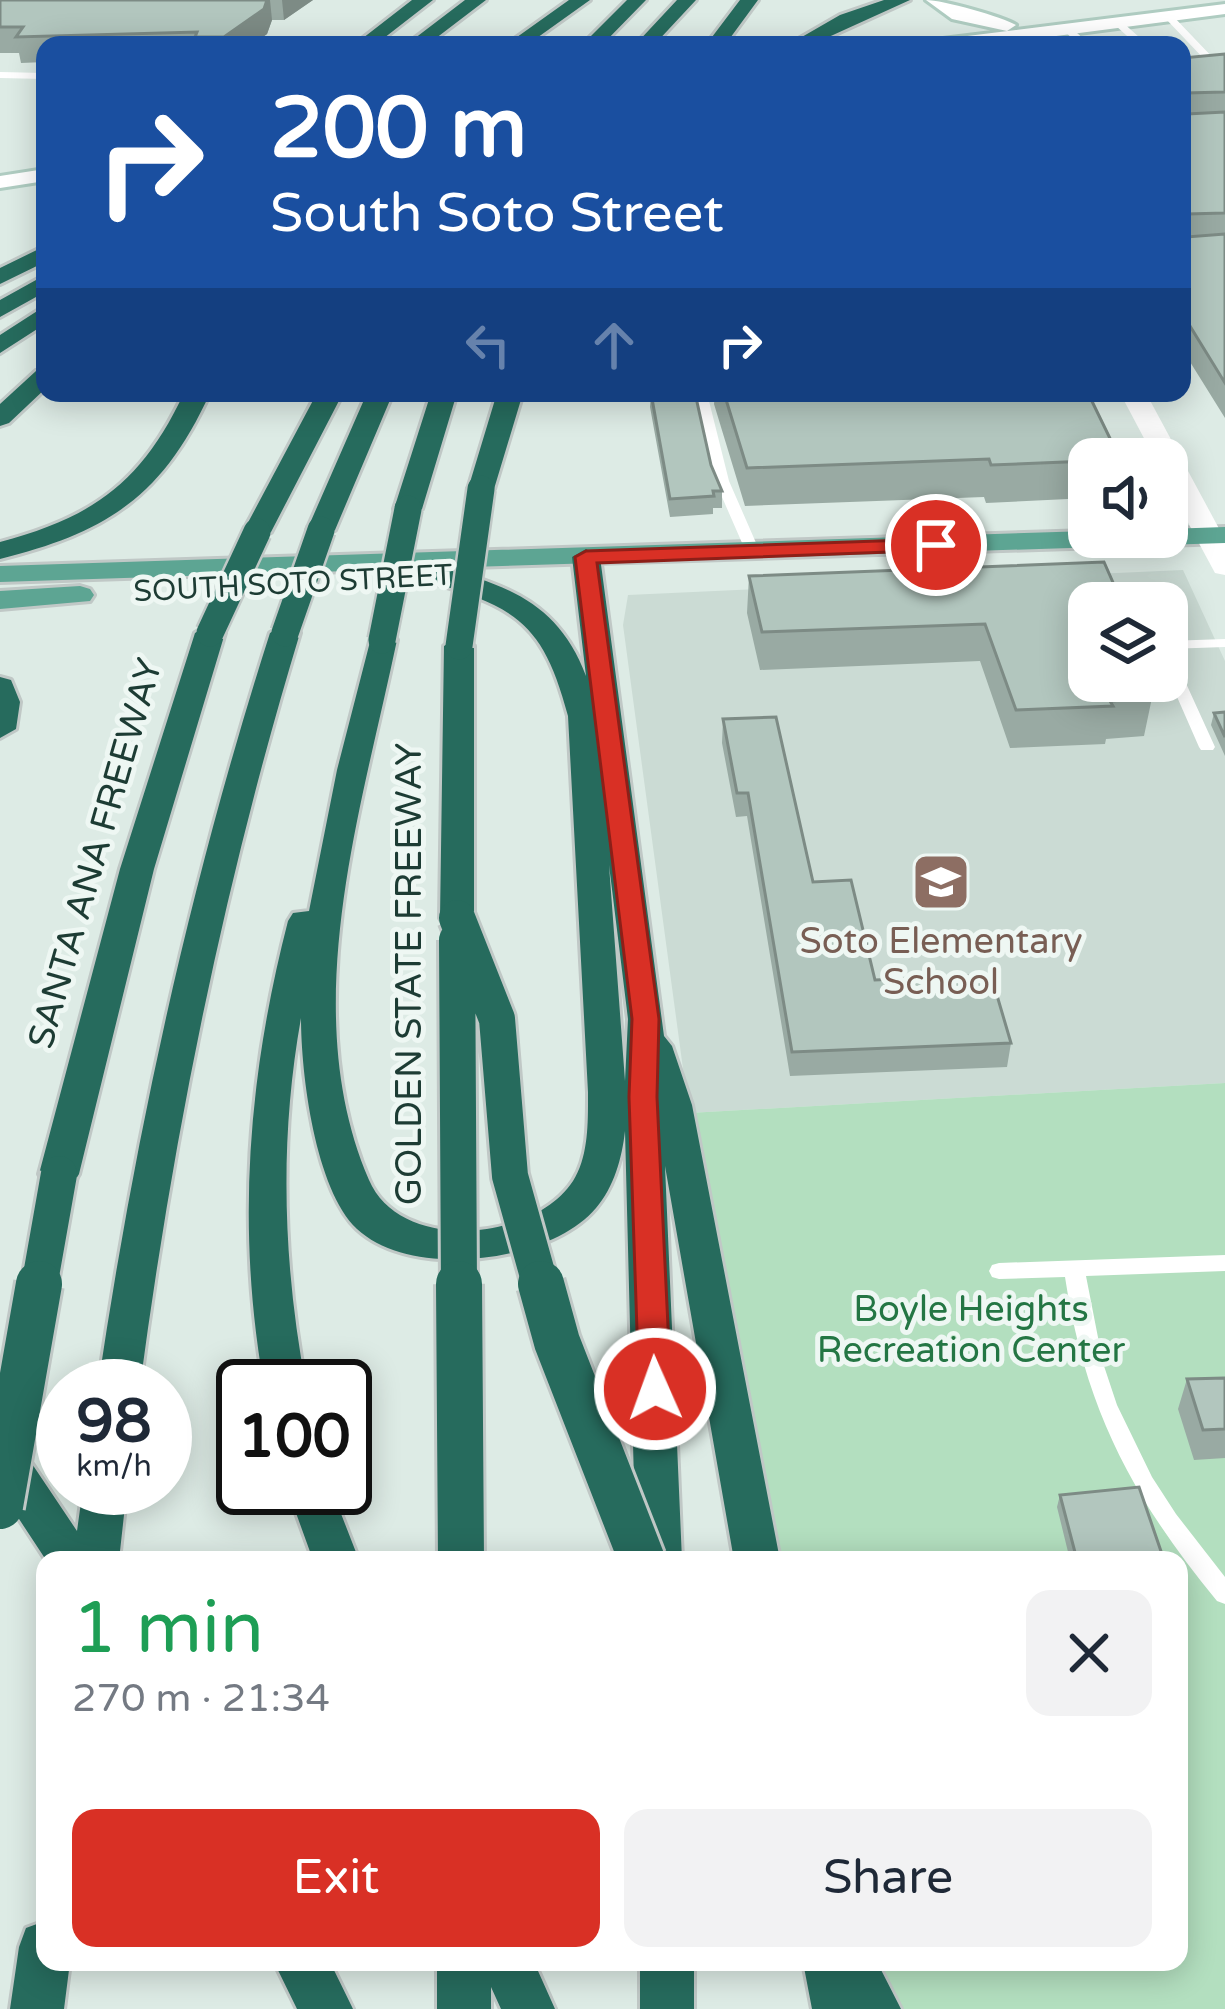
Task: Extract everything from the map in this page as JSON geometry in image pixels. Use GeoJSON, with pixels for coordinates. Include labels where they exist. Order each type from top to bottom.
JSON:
{"type":"FeatureCollection","features":[{"type":"Feature","properties":{"kind":"highway"},"geometry":{"type":"LineString","coordinates":[[375,36],[424,0]]}},
{"type":"Feature","properties":{"kind":"highway"},"geometry":{"type":"LineString","coordinates":[[428,36],[477,0]]}},
{"type":"Feature","properties":{"kind":"highway"},"geometry":{"type":"LineString","coordinates":[[528,36],[581,0]]}},
{"type":"Feature","properties":{"kind":"highway"},"geometry":{"type":"LineString","coordinates":[[600,36],[637,0]]}},
{"type":"Feature","properties":{"kind":"highway"},"geometry":{"type":"LineString","coordinates":[[653,36],[687,0]]}},
{"type":"Feature","properties":{"kind":"highway"},"geometry":{"type":"LineString","coordinates":[[722,36],[749,0]]}},
{"type":"Feature","properties":{"kind":"highway"},"geometry":{"type":"LineString","coordinates":[[814,36],[901,0]]}},
{"type":"Feature","properties":{"kind":"highway"},"geometry":{"type":"LineString","coordinates":[[849,36],[929,3]]}},
{"type":"Feature","properties":{"kind":"highway"},"geometry":{"type":"LineString","coordinates":[[442,36],[457,15]]}},
{"type":"Feature","properties":{"kind":"highway"},"geometry":{"type":"LineString","coordinates":[[0,277],[36,259]]}},
{"type":"Feature","properties":{"kind":"highway"},"geometry":{"type":"LineString","coordinates":[[0,310],[36,288]]}},
{"type":"Feature","properties":{"kind":"highway"},"geometry":{"type":"LineString","coordinates":[[0,346],[36,320]]}},
{"type":"Feature","properties":{"kind":"highway"},"geometry":{"type":"LineString","coordinates":[[0,421],[36,385]]}},
{"type":"Feature","properties":{"kind":"highway"},"geometry":{"type":"LineString","coordinates":[[0,421],[36,394]]}},
{"type":"Feature","properties":{"kind":"highway"},"geometry":{"type":"LineString","coordinates":[[0,551],[80,525],[127,500],[169,453],[193,402]]}},
{"type":"Feature","properties":{"kind":"highway","name":"SANTA ANA FREEWAY"},"geometry":{"type":"LineString","coordinates":[[0,1506],[59,1174],[137,868],[210,633],[256,532],[325,402]]}},
{"type":"Feature","properties":{"kind":"highway"},"geometry":{"type":"LineString","coordinates":[[122,1359],[138,1237],[201,917],[235,786],[321,530],[376,402]]}},
{"type":"Feature","properties":{"kind":"highway"},"geometry":{"type":"LineString","coordinates":[[441,402],[408,509],[320,948],[324,1090],[341,1159],[370,1217],[407,1240],[447,1247],[524,1232],[580,1200],[598,1173],[606,1144],[583,716],[569,659],[551,629],[527,608],[494,590],[441,576]]}},
{"type":"Feature","properties":{"kind":"highway","name":"GOLDEN STATE FREEWAY"},"geometry":{"type":"LineString","coordinates":[[461,1551],[459,646],[481,489],[507,402]]}},
{"type":"Feature","properties":{"kind":"highway"},"geometry":{"type":"LineString","coordinates":[[586,557],[646,1019],[643,1097],[659,1551]]}},
{"type":"Feature","properties":{"kind":"highway"},"geometry":{"type":"LineString","coordinates":[[281,1359],[266,1250],[264,1157],[298,946],[382,640]]}},
{"type":"Feature","properties":{"kind":"highway"},"geometry":{"type":"LineString","coordinates":[[0,686],[5,702],[0,729]]}},
{"type":"Feature","properties":{"kind":"highway"},"geometry":{"type":"LineString","coordinates":[[457,918],[497,1018],[510,1176],[551,1322],[639,1551]]}},
{"type":"Feature","properties":{"kind":"highway"},"geometry":{"type":"LineString","coordinates":[[646,1019],[673,1106],[755,1551]]}},
{"type":"Feature","properties":{"kind":"highway"},"geometry":{"type":"LineString","coordinates":[[0,1453],[65,1551]]}},
{"type":"Feature","properties":{"kind":"highway"},"geometry":{"type":"LineString","coordinates":[[97,1551],[102,1515]]}},
{"type":"Feature","properties":{"kind":"highway"},"geometry":{"type":"LineString","coordinates":[[319,1515],[332,1551]]}},
{"type":"Feature","properties":{"kind":"highway"},"geometry":{"type":"LineString","coordinates":[[306,1971],[326,2009]]}},
{"type":"Feature","properties":{"kind":"highway"},"geometry":{"type":"LineString","coordinates":[[464,1971],[464,2009]]}},
{"type":"Feature","properties":{"kind":"highway"},"geometry":{"type":"LineString","coordinates":[[510,1971],[528,2009]]}},
{"type":"Feature","properties":{"kind":"highway"},"geometry":{"type":"LineString","coordinates":[[667,1971],[667,2009]]}},
{"type":"Feature","properties":{"kind":"highway"},"geometry":{"type":"LineString","coordinates":[[832,1971],[839,2009]]}},
{"type":"Feature","properties":{"kind":"highway"},"geometry":{"type":"LineString","coordinates":[[853,1971],[874,2009]]}},
{"type":"Feature","properties":{"kind":"main road"},"geometry":{"type":"LineString","coordinates":[[929,3],[972,20],[1076,34],[1118,23],[1225,9]]}},
{"type":"Feature","properties":{"kind":"main road"},"geometry":{"type":"LineString","coordinates":[[929,3],[942,36]]}},
{"type":"Feature","properties":{"kind":"main road"},"geometry":{"type":"LineString","coordinates":[[0,182],[36,176]]}},
{"type":"Feature","properties":{"kind":"main road"},"geometry":{"type":"LineString","coordinates":[[1138,402],[1217,536],[1225,567]]}},
{"type":"Feature","properties":{"kind":"main road","name":"SOUTH SOTO STREET"},"geometry":{"type":"LineString","coordinates":[[0,574],[445,556],[586,557],[1217,536]]}},
{"type":"Feature","properties":{"kind":"main road","name":"SOUTH SOTO STREET"},"geometry":{"type":"LineString","coordinates":[[0,599],[441,576],[586,557]]}},
{"type":"Feature","properties":{"kind":"lane"},"geometry":{"type":"LineString","coordinates":[[1168,16],[1187,36]]}},
{"type":"Feature","properties":{"kind":"lane"},"geometry":{"type":"LineString","coordinates":[[1118,23],[1133,36]]}},
{"type":"Feature","properties":{"kind":"lane"},"geometry":{"type":"LineString","coordinates":[[1191,40],[1213,63],[1191,67]]}},
{"type":"Feature","properties":{"kind":"lane"},"geometry":{"type":"LineString","coordinates":[[0,75],[36,76]]}},
{"type":"Feature","properties":{"kind":"lane"},"geometry":{"type":"LineString","coordinates":[[703,402],[722,481],[754,552]]}},
{"type":"Feature","properties":{"kind":"lane"},"geometry":{"type":"LineString","coordinates":[[1188,644],[1225,643]]}},
{"type":"Feature","properties":{"kind":"lane"},"geometry":{"type":"LineString","coordinates":[[1187,702],[1207,747]]}},
{"type":"Feature","properties":{"kind":"lane"},"geometry":{"type":"LineString","coordinates":[[999,1271],[1075,1272],[1225,1263]]}},
{"type":"Feature","properties":{"kind":"lane"},"geometry":{"type":"LineString","coordinates":[[1075,1272],[1080,1322],[1100,1398],[1163,1518],[1225,1594]]}},
{"type":"Feature","properties":{"kind":"shaded area","name":"Soto Elementary School"},"geometry":{"type":"Polygon","coordinates":[[[1183,570],[1225,661],[1225,1083],[689,1113],[623,625],[628,595],[1183,570]]]}},
{"type":"Feature","properties":{"kind":"green space","name":"Boyle Heights Recreation Center"},"geometry":{"type":"Polygon","coordinates":[[[1225,1083],[1225,2009],[898,2009],[876,1971],[1188,1971],[1188,1551],[774,1551],[689,1113],[1225,1083]]]}},
{"type":"Feature","properties":{"kind":"building"},"geometry":{"type":"Polygon","coordinates":[[[0,0],[267,0],[264,9],[225,36],[195,36],[197,32],[16,37],[23,27],[0,27],[0,0]]]}},
{"type":"Feature","properties":{"kind":"building"},"geometry":{"type":"Polygon","coordinates":[[[1225,54],[1225,92],[1191,93],[1191,57],[1225,54]]]}},
{"type":"Feature","properties":{"kind":"building"},"geometry":{"type":"Polygon","coordinates":[[[1225,112],[1225,213],[1191,214],[1191,114],[1225,112]]]}},
{"type":"Feature","properties":{"kind":"building"},"geometry":{"type":"Polygon","coordinates":[[[1225,234],[1225,383],[1191,328],[1191,237],[1225,234]]]}},
{"type":"Feature","properties":{"kind":"building"},"geometry":{"type":"Polygon","coordinates":[[[653,402],[697,402],[722,491],[713,491],[714,496],[670,499],[653,402]]]}},
{"type":"Feature","properties":{"kind":"building"},"geometry":{"type":"Polygon","coordinates":[[[727,402],[1092,402],[1110,438],[1068,438],[1068,462],[991,465],[989,459],[747,468],[727,402]]]}},
{"type":"Feature","properties":{"kind":"building"},"geometry":{"type":"Polygon","coordinates":[[[1104,562],[1113,582],[1068,582],[1068,702],[1111,702],[1113,706],[1016,710],[985,624],[762,632],[749,576],[1104,562]]]}},
{"type":"Feature","properties":{"kind":"building"},"geometry":{"type":"Polygon","coordinates":[[[1225,712],[1225,737],[1214,713],[1225,712]]]}},
{"type":"Feature","properties":{"kind":"building"},"geometry":{"type":"Polygon","coordinates":[[[776,717],[813,882],[851,880],[875,980],[991,975],[1011,1043],[792,1052],[748,793],[737,793],[723,719],[776,717]]]}},
{"type":"Feature","properties":{"kind":"building"},"geometry":{"type":"Polygon","coordinates":[[[1225,1378],[1225,1429],[1203,1430],[1187,1379],[1225,1378]]]}},
{"type":"Feature","properties":{"kind":"building"},"geometry":{"type":"Polygon","coordinates":[[[1139,1487],[1161,1551],[1075,1551],[1060,1495],[1139,1487]]]}},
{"type":"Feature","properties":{"kind":"place","name":"Soto Elementary School"},"geometry":{"type":"Point","coordinates":[941,882]}},
{"type":"Feature","properties":{"kind":"route"},"geometry":{"type":"LineString","coordinates":[[655,1389],[649,1153],[643,1097],[646,1019],[586,557],[936,545]]}}]}
